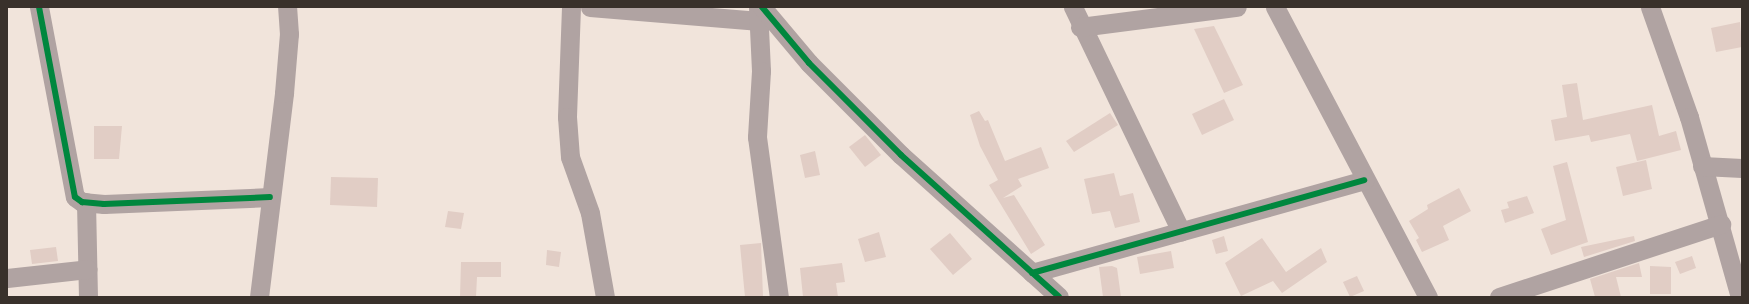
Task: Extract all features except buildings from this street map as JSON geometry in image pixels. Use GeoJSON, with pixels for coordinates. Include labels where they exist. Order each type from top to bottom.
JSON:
{"type":"FeatureCollection","features":[{"type":"Feature","properties":{"kind":"street"},"geometry":{"type":"LineString","coordinates":[[39,7],[70,184],[75,197],[86,202],[104,204],[270,197]]}},
{"type":"Feature","properties":{"kind":"street"},"geometry":{"type":"LineString","coordinates":[[259,297],[270,197],[284,93],[289,34],[287,7]]}},
{"type":"Feature","properties":{"kind":"street"},"geometry":{"type":"LineString","coordinates":[[571,7],[567,117],[570,157],[590,213],[605,297]]}},
{"type":"Feature","properties":{"kind":"street"},"geometry":{"type":"LineString","coordinates":[[590,7],[760,12],[896,150],[1057,297]]}},
{"type":"Feature","properties":{"kind":"street"},"geometry":{"type":"LineString","coordinates":[[1073,7],[1080,27],[1181,231]]}},
{"type":"Feature","properties":{"kind":"street"},"geometry":{"type":"LineString","coordinates":[[1080,27],[1237,7]]}},
{"type":"Feature","properties":{"kind":"street"},"geometry":{"type":"LineString","coordinates":[[1275,7],[1364,180],[1428,297]]}},
{"type":"Feature","properties":{"kind":"street"},"geometry":{"type":"LineString","coordinates":[[1650,7],[1721,224],[1740,297]]}},
{"type":"Feature","properties":{"kind":"street"},"geometry":{"type":"LineString","coordinates":[[760,12],[757,137],[779,297]]}},
{"type":"Feature","properties":{"kind":"street"},"geometry":{"type":"LineString","coordinates":[[1702,166],[1742,168]]}},
{"type":"Feature","properties":{"kind":"street"},"geometry":{"type":"LineString","coordinates":[[1032,273],[1364,180]]}},
{"type":"Feature","properties":{"kind":"street"},"geometry":{"type":"LineString","coordinates":[[86,202],[88,297]]}},
{"type":"Feature","properties":{"kind":"street"},"geometry":{"type":"LineString","coordinates":[[1499,297],[1721,224]]}},
{"type":"Feature","properties":{"kind":"street"},"geometry":{"type":"LineString","coordinates":[[7,278],[88,269]]}},
{"type":"Feature","properties":{"kind":"cycle path"},"geometry":{"type":"LineString","coordinates":[[39,7],[75,197],[82,202],[104,204],[270,197]]}},
{"type":"Feature","properties":{"kind":"cycle path"},"geometry":{"type":"LineString","coordinates":[[762,7],[809,63],[901,155],[1059,297]]}},
{"type":"Feature","properties":{"kind":"cycle path"},"geometry":{"type":"LineString","coordinates":[[1032,273],[1364,180]]}}]}
